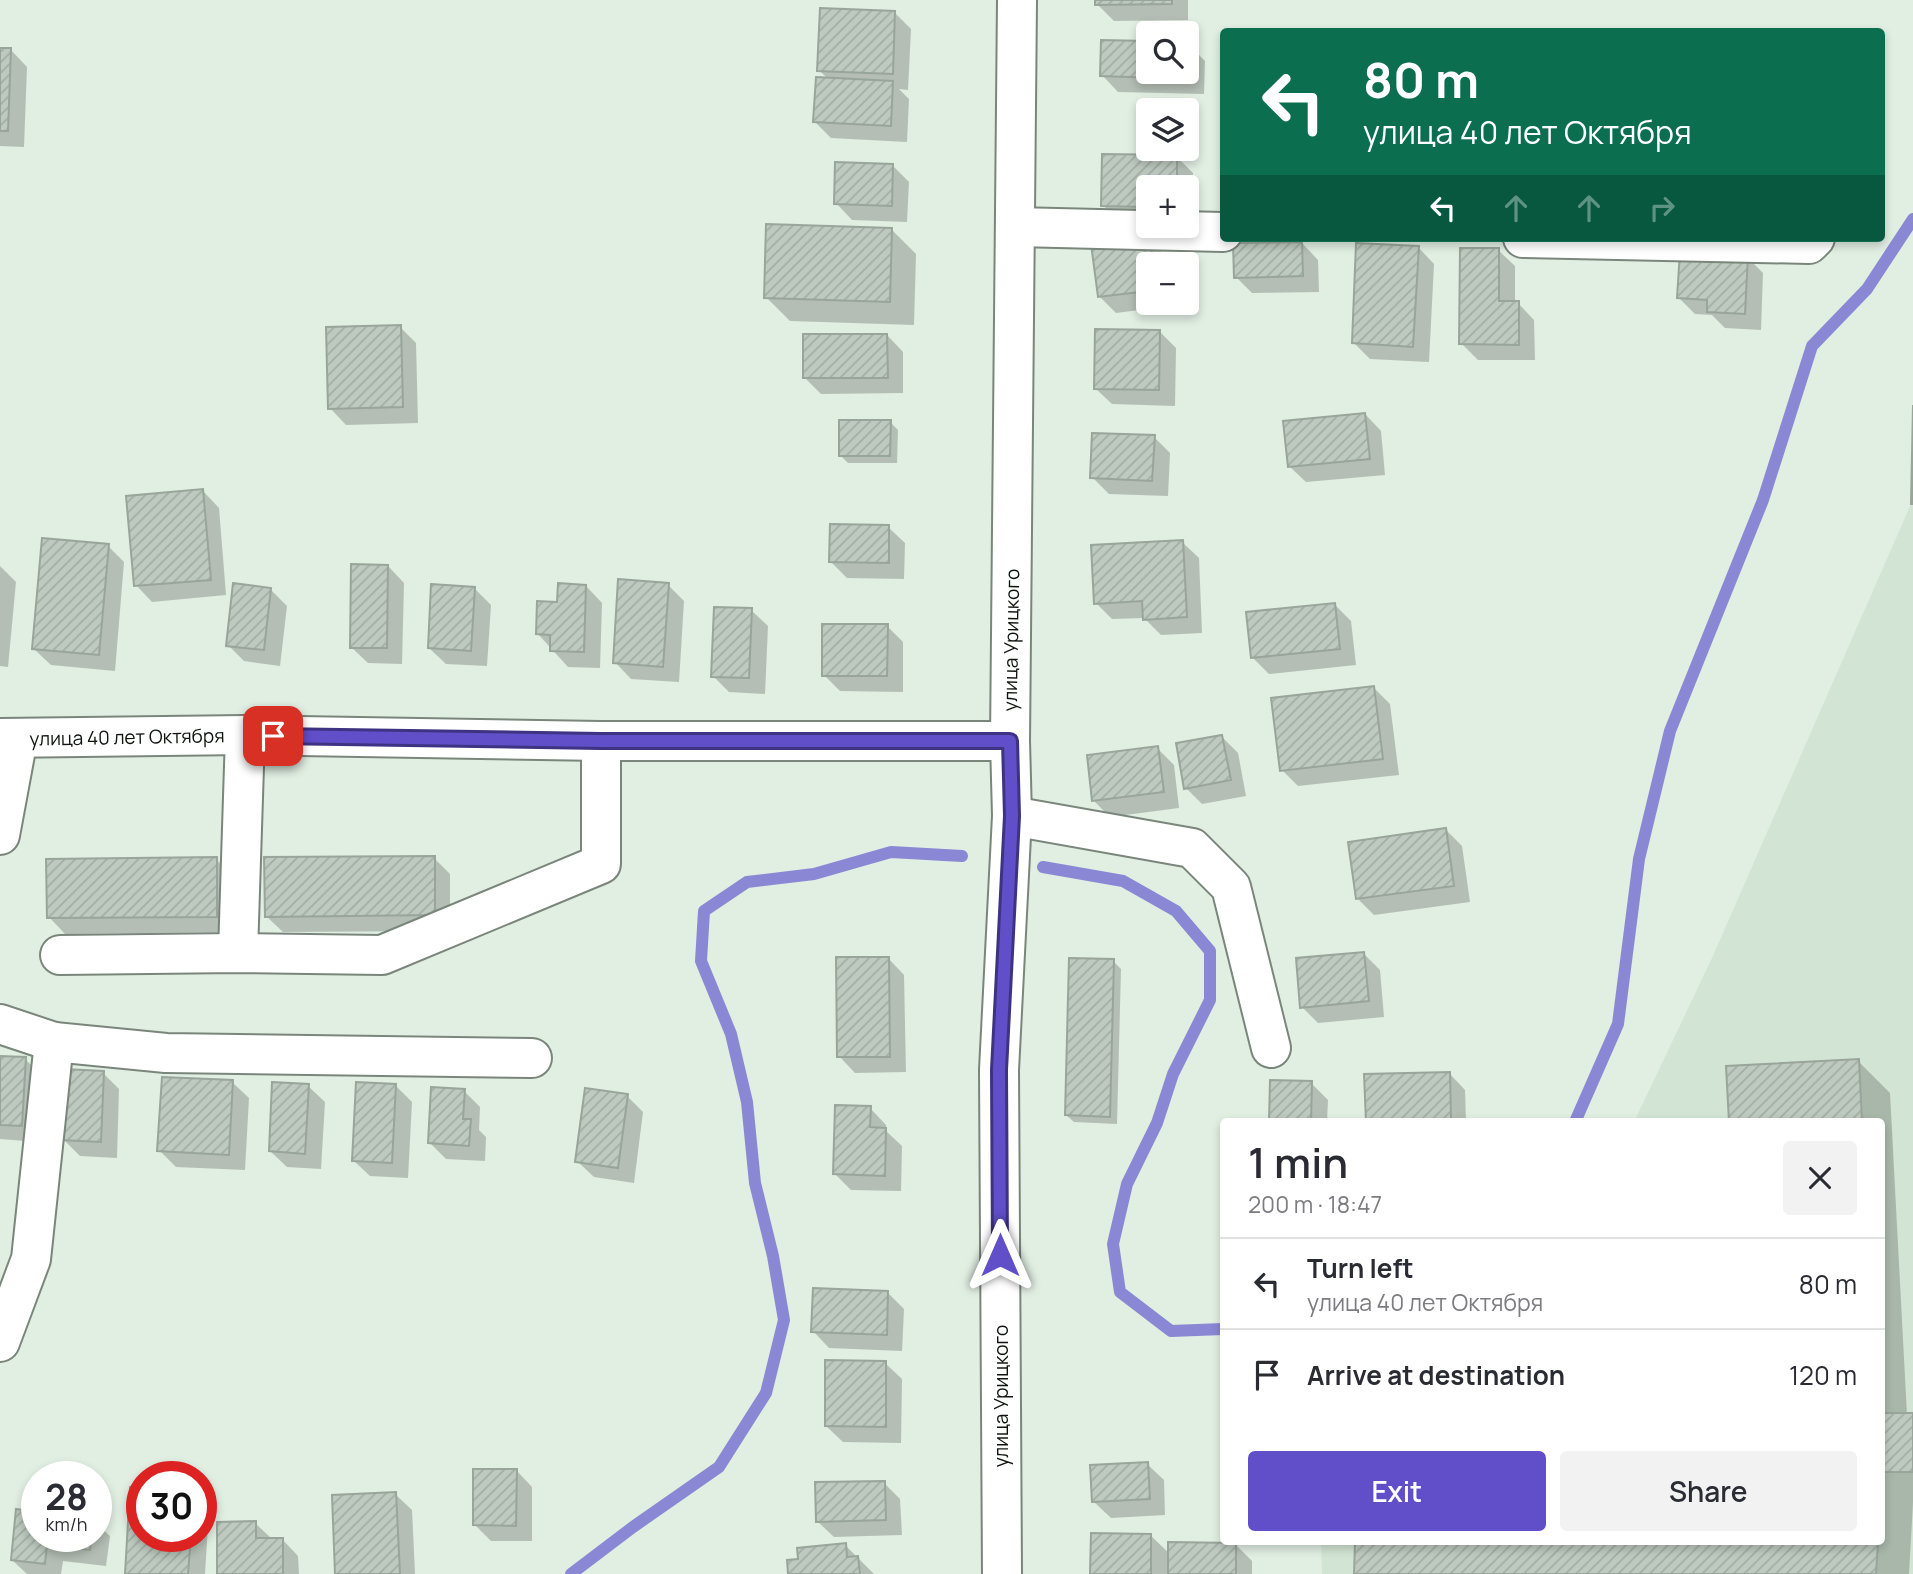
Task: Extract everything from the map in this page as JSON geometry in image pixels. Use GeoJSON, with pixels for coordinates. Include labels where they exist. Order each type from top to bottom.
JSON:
{"type":"FeatureCollection","features":[{"type":"Feature","properties":{"kind":"street","name":"улица Урицкого"},"geometry":{"type":"LineString","coordinates":[[1002,1574],[999,1070],[1012,816],[1010,741],[1017,0]]}},
{"type":"Feature","properties":{"kind":"street"},"geometry":{"type":"LineString","coordinates":[[1015,227],[1220,232]]}},
{"type":"Feature","properties":{"kind":"street"},"geometry":{"type":"LineString","coordinates":[[1714,242],[1811,242]]}},
{"type":"Feature","properties":{"kind":"street"},"geometry":{"type":"LineString","coordinates":[[237,953],[246,735]]}},
{"type":"Feature","properties":{"kind":"street","name":"улица 40 лет Октября"},"geometry":{"type":"LineString","coordinates":[[9,738],[246,735],[601,741],[1010,741]]}},
{"type":"Feature","properties":{"kind":"street"},"geometry":{"type":"LineString","coordinates":[[0,835],[9,738]]}},
{"type":"Feature","properties":{"kind":"street"},"geometry":{"type":"LineString","coordinates":[[60,956],[237,953],[382,955],[601,864],[601,741]]}},
{"type":"Feature","properties":{"kind":"street"},"geometry":{"type":"LineString","coordinates":[[1012,816],[1192,848],[1231,887],[1271,1048]]}},
{"type":"Feature","properties":{"kind":"street"},"geometry":{"type":"LineString","coordinates":[[0,1024],[54,1042],[166,1054],[532,1058]]}},
{"type":"Feature","properties":{"kind":"street"},"geometry":{"type":"LineString","coordinates":[[0,1342],[31,1259],[54,1042]]}},
{"type":"Feature","properties":{"kind":"shaded area"},"geometry":{"type":"Polygon","coordinates":[[[1913,405],[1913,1574],[1322,1574],[1321,1545],[1885,1545],[1885,1118],[1636,1118],[1712,958],[1911,504],[1913,405]]]}},
{"type":"Feature","properties":{"kind":"building"},"geometry":{"type":"Polygon","coordinates":[[[1095,0],[1172,0],[1172,4],[1095,5],[1095,0]]]}},
{"type":"Feature","properties":{"kind":"building"},"geometry":{"type":"Polygon","coordinates":[[[820,8],[895,11],[893,74],[817,71],[820,8]]]}},
{"type":"Feature","properties":{"kind":"building"},"geometry":{"type":"Polygon","coordinates":[[[1101,40],[1136,41],[1136,77],[1100,76],[1101,40]]]}},
{"type":"Feature","properties":{"kind":"building"},"geometry":{"type":"Polygon","coordinates":[[[0,48],[11,48],[8,131],[0,131],[0,48]]]}},
{"type":"Feature","properties":{"kind":"building"},"geometry":{"type":"Polygon","coordinates":[[[816,77],[893,81],[891,126],[813,122],[816,77]]]}},
{"type":"Feature","properties":{"kind":"building"},"geometry":{"type":"Polygon","coordinates":[[[1102,154],[1136,154],[1136,161],[1177,161],[1177,175],[1136,175],[1136,207],[1101,206],[1102,154]]]}},
{"type":"Feature","properties":{"kind":"building"},"geometry":{"type":"Polygon","coordinates":[[[835,162],[893,164],[892,206],[834,204],[835,162]]]}},
{"type":"Feature","properties":{"kind":"building"},"geometry":{"type":"Polygon","coordinates":[[[766,224],[892,228],[890,302],[764,298],[766,224]]]}},
{"type":"Feature","properties":{"kind":"building"},"geometry":{"type":"Polygon","coordinates":[[[1150,238],[1152,252],[1136,252],[1136,292],[1098,297],[1091,244],[1150,238]]]}},
{"type":"Feature","properties":{"kind":"building"},"geometry":{"type":"Polygon","coordinates":[[[1302,242],[1303,276],[1234,278],[1233,243],[1302,242]]]}},
{"type":"Feature","properties":{"kind":"building"},"geometry":{"type":"Polygon","coordinates":[[[1356,243],[1419,246],[1413,347],[1352,343],[1356,243]]]}},
{"type":"Feature","properties":{"kind":"building"},"geometry":{"type":"Polygon","coordinates":[[[1460,248],[1499,248],[1499,301],[1519,301],[1519,345],[1459,344],[1460,248]]]}},
{"type":"Feature","properties":{"kind":"building"},"geometry":{"type":"Polygon","coordinates":[[[1680,251],[1748,255],[1745,314],[1707,312],[1707,300],[1677,298],[1680,251]]]}},
{"type":"Feature","properties":{"kind":"building"},"geometry":{"type":"Polygon","coordinates":[[[401,325],[403,407],[328,409],[326,327],[401,325]]]}},
{"type":"Feature","properties":{"kind":"building"},"geometry":{"type":"Polygon","coordinates":[[[1095,329],[1160,330],[1159,390],[1094,389],[1095,329]]]}},
{"type":"Feature","properties":{"kind":"building"},"geometry":{"type":"Polygon","coordinates":[[[803,334],[887,334],[888,378],[803,378],[803,334]]]}},
{"type":"Feature","properties":{"kind":"building"},"geometry":{"type":"Polygon","coordinates":[[[1913,405],[1913,504],[1911,504],[1913,405]]]}},
{"type":"Feature","properties":{"kind":"building"},"geometry":{"type":"Polygon","coordinates":[[[1365,413],[1370,459],[1288,467],[1283,421],[1365,413]]]}},
{"type":"Feature","properties":{"kind":"building"},"geometry":{"type":"Polygon","coordinates":[[[839,420],[891,420],[890,456],[839,456],[839,420]]]}},
{"type":"Feature","properties":{"kind":"building"},"geometry":{"type":"Polygon","coordinates":[[[1092,433],[1155,435],[1152,481],[1090,478],[1092,433]]]}},
{"type":"Feature","properties":{"kind":"building"},"geometry":{"type":"Polygon","coordinates":[[[203,489],[211,580],[134,586],[126,496],[203,489]]]}},
{"type":"Feature","properties":{"kind":"building"},"geometry":{"type":"Polygon","coordinates":[[[830,524],[889,525],[889,563],[829,562],[830,524]]]}},
{"type":"Feature","properties":{"kind":"building"},"geometry":{"type":"Polygon","coordinates":[[[42,538],[109,544],[99,655],[32,649],[42,538]]]}},
{"type":"Feature","properties":{"kind":"building"},"geometry":{"type":"Polygon","coordinates":[[[1183,540],[1187,617],[1143,620],[1142,601],[1094,604],[1091,545],[1183,540]]]}},
{"type":"Feature","properties":{"kind":"building"},"geometry":{"type":"Polygon","coordinates":[[[351,564],[388,565],[387,648],[350,648],[351,564]]]}},
{"type":"Feature","properties":{"kind":"building"},"geometry":{"type":"Polygon","coordinates":[[[618,579],[669,583],[663,667],[613,663],[618,579]]]}},
{"type":"Feature","properties":{"kind":"building"},"geometry":{"type":"Polygon","coordinates":[[[233,583],[271,588],[264,650],[226,646],[233,583]]]}},
{"type":"Feature","properties":{"kind":"building"},"geometry":{"type":"Polygon","coordinates":[[[558,583],[586,585],[584,652],[550,651],[550,635],[536,634],[537,601],[557,602],[558,583]]]}},
{"type":"Feature","properties":{"kind":"building"},"geometry":{"type":"Polygon","coordinates":[[[431,584],[475,587],[471,651],[428,648],[431,584]]]}},
{"type":"Feature","properties":{"kind":"building"},"geometry":{"type":"Polygon","coordinates":[[[1335,603],[1340,649],[1251,658],[1246,612],[1335,603]]]}},
{"type":"Feature","properties":{"kind":"building"},"geometry":{"type":"Polygon","coordinates":[[[714,607],[752,608],[749,678],[711,677],[714,607]]]}},
{"type":"Feature","properties":{"kind":"building"},"geometry":{"type":"Polygon","coordinates":[[[822,624],[888,624],[887,676],[822,676],[822,624]]]}},
{"type":"Feature","properties":{"kind":"building"},"geometry":{"type":"Polygon","coordinates":[[[1374,686],[1383,759],[1280,771],[1271,698],[1374,686]]]}},
{"type":"Feature","properties":{"kind":"building"},"geometry":{"type":"Polygon","coordinates":[[[1222,735],[1231,780],[1184,789],[1176,743],[1222,735]]]}},
{"type":"Feature","properties":{"kind":"building"},"geometry":{"type":"Polygon","coordinates":[[[1158,746],[1164,792],[1092,801],[1087,755],[1158,746]]]}},
{"type":"Feature","properties":{"kind":"building"},"geometry":{"type":"Polygon","coordinates":[[[1446,828],[1454,886],[1356,899],[1348,842],[1446,828]]]}},
{"type":"Feature","properties":{"kind":"building"},"geometry":{"type":"Polygon","coordinates":[[[435,856],[435,915],[265,917],[264,857],[435,856]]]}},
{"type":"Feature","properties":{"kind":"building"},"geometry":{"type":"Polygon","coordinates":[[[217,857],[217,917],[47,918],[46,859],[217,857]]]}},
{"type":"Feature","properties":{"kind":"building"},"geometry":{"type":"Polygon","coordinates":[[[1364,952],[1369,1001],[1300,1008],[1296,958],[1364,952]]]}},
{"type":"Feature","properties":{"kind":"building"},"geometry":{"type":"Polygon","coordinates":[[[836,957],[889,957],[890,1057],[837,1057],[836,957]]]}},
{"type":"Feature","properties":{"kind":"building"},"geometry":{"type":"Polygon","coordinates":[[[1069,958],[1114,959],[1110,1117],[1065,1115],[1069,958]]]}},
{"type":"Feature","properties":{"kind":"building"},"geometry":{"type":"Polygon","coordinates":[[[0,1056],[26,1057],[22,1126],[0,1125],[0,1056]]]}},
{"type":"Feature","properties":{"kind":"building"},"geometry":{"type":"Polygon","coordinates":[[[1859,1059],[1862,1118],[1729,1118],[1726,1066],[1859,1059]]]}},
{"type":"Feature","properties":{"kind":"building"},"geometry":{"type":"Polygon","coordinates":[[[64,1069],[104,1071],[101,1142],[61,1140],[64,1069]]]}},
{"type":"Feature","properties":{"kind":"building"},"geometry":{"type":"Polygon","coordinates":[[[1450,1072],[1451,1118],[1366,1118],[1364,1074],[1450,1072]]]}},
{"type":"Feature","properties":{"kind":"building"},"geometry":{"type":"Polygon","coordinates":[[[162,1077],[233,1080],[229,1155],[157,1151],[162,1077]]]}},
{"type":"Feature","properties":{"kind":"building"},"geometry":{"type":"Polygon","coordinates":[[[1270,1080],[1312,1081],[1311,1118],[1269,1118],[1270,1080]]]}},
{"type":"Feature","properties":{"kind":"building"},"geometry":{"type":"Polygon","coordinates":[[[272,1082],[309,1084],[305,1154],[269,1151],[272,1082]]]}},
{"type":"Feature","properties":{"kind":"building"},"geometry":{"type":"Polygon","coordinates":[[[356,1082],[396,1084],[392,1163],[352,1161],[356,1082]]]}},
{"type":"Feature","properties":{"kind":"building"},"geometry":{"type":"Polygon","coordinates":[[[431,1087],[465,1089],[463,1119],[471,1119],[469,1146],[428,1143],[431,1087]]]}},
{"type":"Feature","properties":{"kind":"building"},"geometry":{"type":"Polygon","coordinates":[[[585,1088],[628,1094],[618,1168],[575,1162],[585,1088]]]}},
{"type":"Feature","properties":{"kind":"building"},"geometry":{"type":"Polygon","coordinates":[[[835,1105],[871,1106],[870,1127],[886,1128],[885,1176],[833,1174],[835,1105]]]}},
{"type":"Feature","properties":{"kind":"building"},"geometry":{"type":"Polygon","coordinates":[[[813,1288],[888,1291],[887,1335],[811,1332],[813,1288]]]}},
{"type":"Feature","properties":{"kind":"building"},"geometry":{"type":"Polygon","coordinates":[[[825,1360],[886,1361],[886,1427],[825,1426],[825,1360]]]}},
{"type":"Feature","properties":{"kind":"building"},"geometry":{"type":"Polygon","coordinates":[[[1885,1413],[1913,1413],[1913,1472],[1885,1472],[1885,1413]]]}},
{"type":"Feature","properties":{"kind":"building"},"geometry":{"type":"Polygon","coordinates":[[[1148,1462],[1150,1499],[1092,1502],[1090,1465],[1148,1462]]]}},
{"type":"Feature","properties":{"kind":"building"},"geometry":{"type":"Polygon","coordinates":[[[473,1469],[517,1469],[516,1526],[473,1525],[473,1469]]]}},
{"type":"Feature","properties":{"kind":"building"},"geometry":{"type":"Polygon","coordinates":[[[885,1481],[886,1520],[816,1522],[815,1482],[885,1481]]]}},
{"type":"Feature","properties":{"kind":"building"},"geometry":{"type":"Polygon","coordinates":[[[396,1492],[400,1574],[335,1574],[332,1495],[396,1492]]]}},
{"type":"Feature","properties":{"kind":"building"},"geometry":{"type":"Polygon","coordinates":[[[16,1509],[21,1510],[21,1552],[46,1552],[45,1564],[11,1560],[16,1509]]]}},
{"type":"Feature","properties":{"kind":"building"},"geometry":{"type":"Polygon","coordinates":[[[256,1521],[256,1538],[283,1538],[283,1574],[217,1574],[217,1522],[256,1521]]]}},
{"type":"Feature","properties":{"kind":"building"},"geometry":{"type":"Polygon","coordinates":[[[1091,1533],[1151,1534],[1151,1574],[1090,1574],[1091,1533]]]}},
{"type":"Feature","properties":{"kind":"building"},"geometry":{"type":"Polygon","coordinates":[[[1168,1542],[1236,1545],[1236,1574],[1168,1574],[1168,1542]]]}},
{"type":"Feature","properties":{"kind":"building"},"geometry":{"type":"Polygon","coordinates":[[[846,1543],[847,1557],[858,1556],[860,1574],[788,1574],[787,1560],[798,1559],[797,1548],[846,1543]]]}},
{"type":"Feature","properties":{"kind":"building"},"geometry":{"type":"Polygon","coordinates":[[[1355,1545],[1878,1545],[1876,1574],[1354,1574],[1355,1545]]]}},
{"type":"Feature","properties":{"kind":"building"},"geometry":{"type":"Polygon","coordinates":[[[126,1552],[190,1552],[188,1574],[125,1574],[126,1552]]]}},
{"type":"Feature","properties":{"kind":"waterway"},"geometry":{"type":"LineString","coordinates":[[1577,1118],[1618,1024],[1639,859],[1670,731],[1763,500],[1812,346],[1867,289],[1913,219]]}},
{"type":"Feature","properties":{"kind":"waterway"},"geometry":{"type":"LineString","coordinates":[[571,1574],[719,1467],[766,1393],[784,1320],[773,1256],[755,1183],[747,1102],[731,1034],[701,961],[704,911],[747,882],[814,874],[891,852],[962,856]]}},
{"type":"Feature","properties":{"kind":"waterway"},"geometry":{"type":"LineString","coordinates":[[1043,867],[1123,881],[1176,911],[1210,951],[1210,1000],[1173,1074],[1157,1123],[1127,1184],[1113,1244],[1120,1292],[1171,1331],[1220,1329]]}},
{"type":"Feature","properties":{"kind":"route"},"geometry":{"type":"LineString","coordinates":[[273,736],[601,741],[1010,741],[1012,816],[999,1070],[1000,1255]]}}]}
